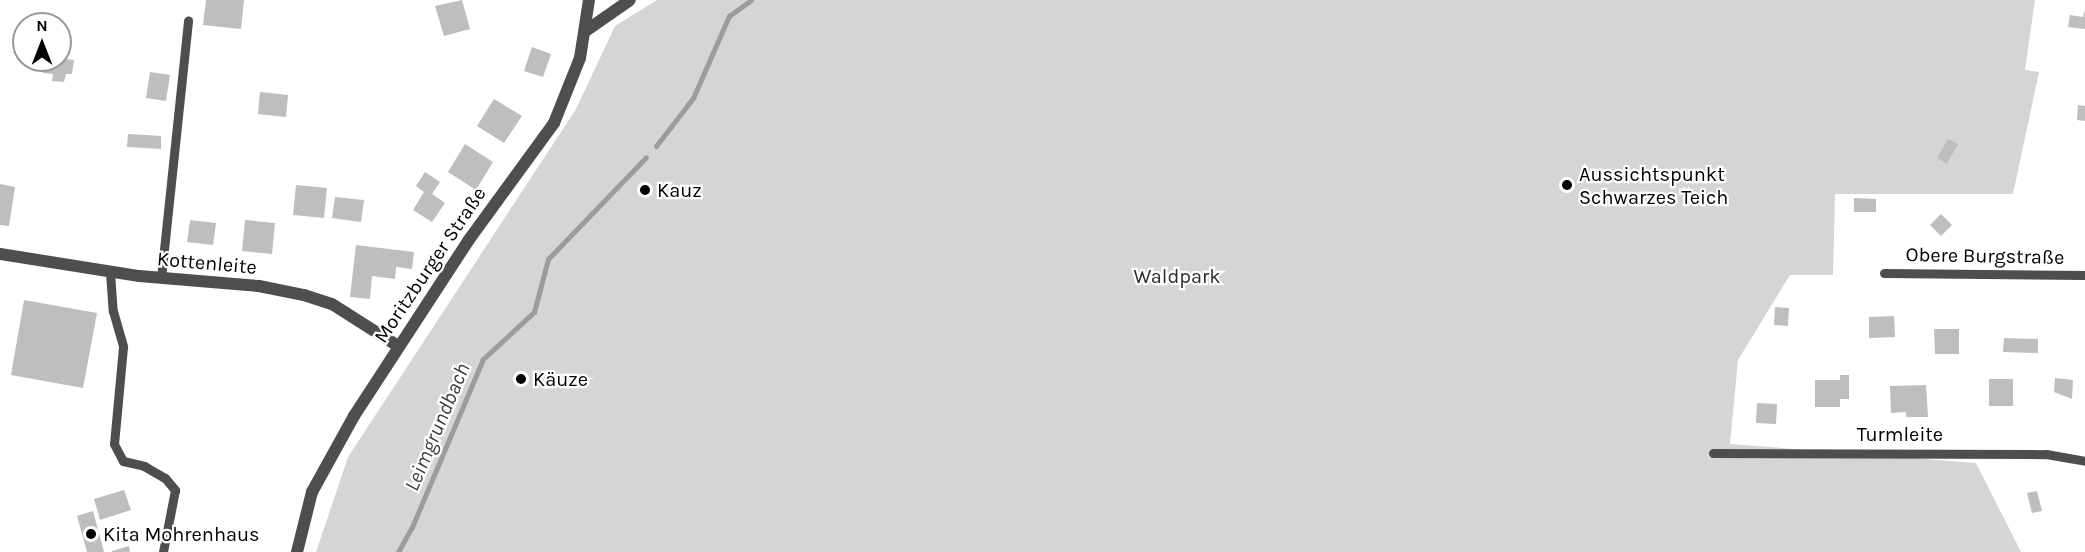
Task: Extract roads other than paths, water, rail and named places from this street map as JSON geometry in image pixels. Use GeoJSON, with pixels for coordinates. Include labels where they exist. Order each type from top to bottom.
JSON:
{"type":"FeatureCollection","features":[{"type":"Feature","properties":{"kind":"street","name":"Moritzburger Straße"},"geometry":{"type":"LineString","coordinates":[[297,552],[312,492],[398,346],[554,123],[587,30],[589,0]]}},
{"type":"Feature","properties":{"kind":"street"},"geometry":{"type":"LineString","coordinates":[[587,30],[630,0]]}},
{"type":"Feature","properties":{"kind":"street","name":"Kottenleite"},"geometry":{"type":"LineString","coordinates":[[0,254],[110,272],[259,286],[304,295],[350,314],[398,346]]}},
{"type":"Feature","properties":{"kind":"lane"},"geometry":{"type":"LineString","coordinates":[[161,278],[188,20]]}},
{"type":"Feature","properties":{"kind":"lane"},"geometry":{"type":"LineString","coordinates":[[110,272],[113,311],[123,347],[114,444],[123,462],[144,465],[165,478],[175,490],[163,552]]}},
{"type":"Feature","properties":{"kind":"lane","name":"Obere Burgstraße"},"geometry":{"type":"LineString","coordinates":[[1884,273],[2085,275]]}},
{"type":"Feature","properties":{"kind":"lane","name":"Turmleite"},"geometry":{"type":"LineString","coordinates":[[1713,453],[2034,454],[2085,461]]}},
{"type":"Feature","properties":{"kind":"waterway","name":"Leimgrundbach"},"geometry":{"type":"LineString","coordinates":[[656,146],[693,98],[729,16],[751,0]]}},
{"type":"Feature","properties":{"kind":"waterway","name":"Leimgrundbach"},"geometry":{"type":"LineString","coordinates":[[398,552],[412,527],[483,359],[534,312],[548,259],[646,157]]}},
{"type":"Feature","properties":{"kind":"place","name":"Aussichtspunkt Schwarzes Teich"},"geometry":{"type":"Point","coordinates":[1567,185]}},
{"type":"Feature","properties":{"kind":"place","name":"Kauz"},"geometry":{"type":"Point","coordinates":[645,190]}},
{"type":"Feature","properties":{"kind":"place","name":"Käuze"},"geometry":{"type":"Point","coordinates":[521,379]}},
{"type":"Feature","properties":{"kind":"place","name":"Kita Mohrenhaus"},"geometry":{"type":"Point","coordinates":[91,534]}},
{"type":"Feature","properties":{"kind":"park label","name":"Waldpark"},"geometry":{"type":"Point","coordinates":[1177,276]}}]}
